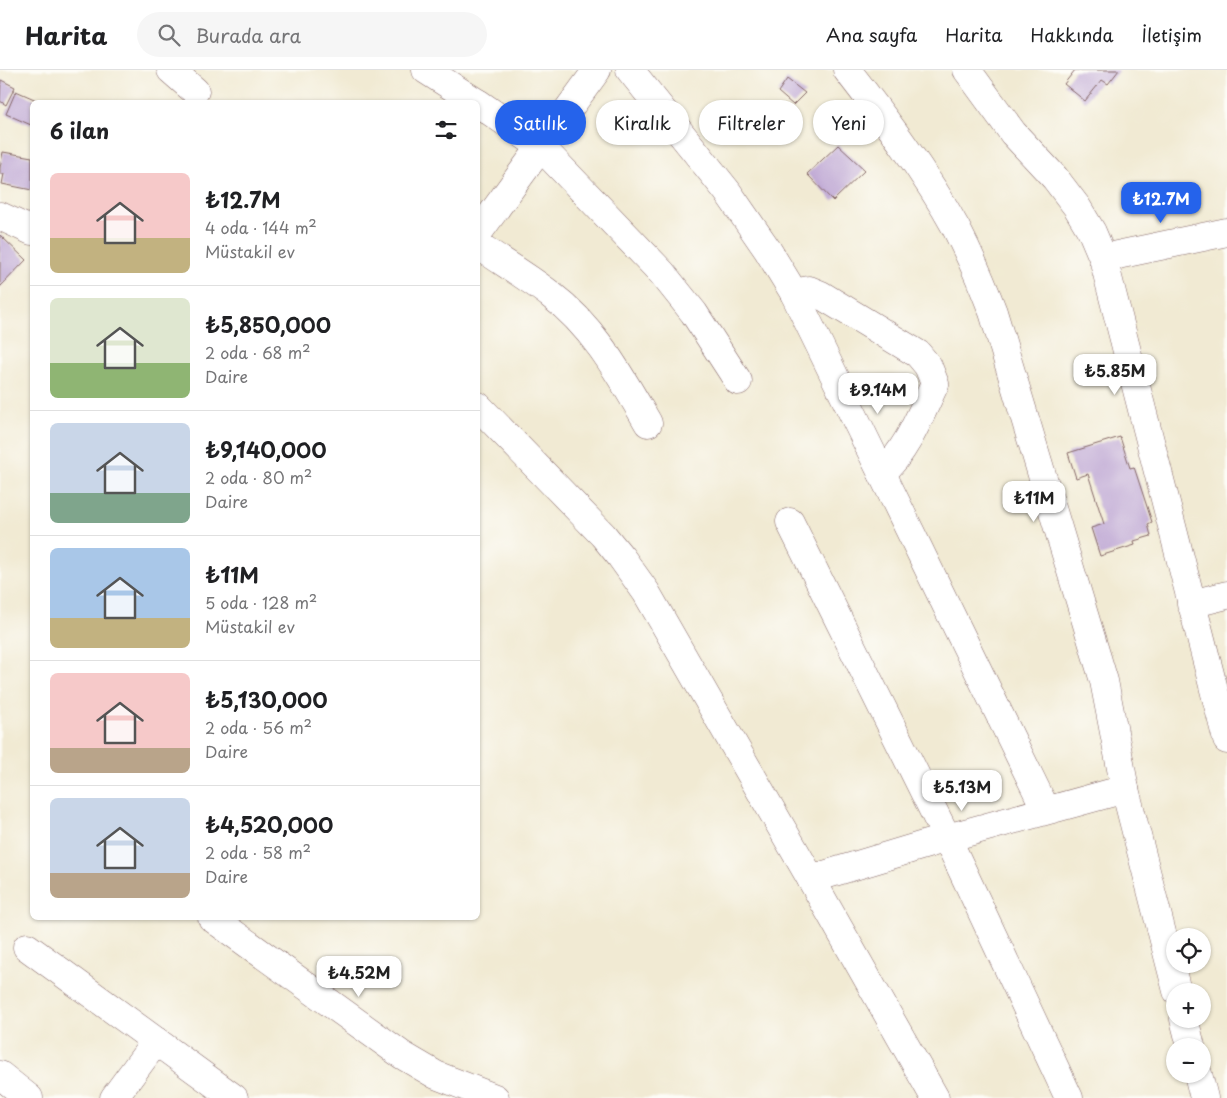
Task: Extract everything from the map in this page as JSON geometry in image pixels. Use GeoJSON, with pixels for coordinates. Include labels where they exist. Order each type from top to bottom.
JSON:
{"type":"FeatureCollection","features":[{"type":"Feature","properties":{"kind":"street"},"geometry":{"type":"LineString","coordinates":[[171,70],[195,91]]}},
{"type":"Feature","properties":{"kind":"street"},"geometry":{"type":"LineString","coordinates":[[426,70],[472,100]]}},
{"type":"Feature","properties":{"kind":"street"},"geometry":{"type":"LineString","coordinates":[[480,230],[597,70]]}},
{"type":"Feature","properties":{"kind":"street"},"geometry":{"type":"LineString","coordinates":[[630,70],[727,191],[762,241],[794,292],[1046,810]]}},
{"type":"Feature","properties":{"kind":"street"},"geometry":{"type":"LineString","coordinates":[[847,70],[873,103],[928,182],[955,227],[976,269],[993,312],[1104,681],[1125,789],[1175,983]]}},
{"type":"Feature","properties":{"kind":"street"},"geometry":{"type":"LineString","coordinates":[[967,70],[1013,133],[1055,178],[1077,207],[1092,232],[1103,258],[1227,740]]}},
{"type":"Feature","properties":{"kind":"street"},"geometry":{"type":"LineString","coordinates":[[480,105],[515,127],[540,146],[662,273],[707,332],[738,381]]}},
{"type":"Feature","properties":{"kind":"street"},"geometry":{"type":"LineString","coordinates":[[0,216],[30,230]]}},
{"type":"Feature","properties":{"kind":"street"},"geometry":{"type":"LineString","coordinates":[[1103,258],[1227,232]]}},
{"type":"Feature","properties":{"kind":"street"},"geometry":{"type":"LineString","coordinates":[[480,247],[551,295],[570,311],[604,351],[648,423]]}},
{"type":"Feature","properties":{"kind":"street"},"geometry":{"type":"LineString","coordinates":[[794,292],[809,290],[821,294],[918,354],[928,366],[935,384],[907,443],[892,464],[882,473]]}},
{"type":"Feature","properties":{"kind":"street"},"geometry":{"type":"LineString","coordinates":[[480,408],[603,535],[646,592],[935,1098]]}},
{"type":"Feature","properties":{"kind":"street"},"geometry":{"type":"LineString","coordinates":[[790,522],[947,838],[1069,1098]]}},
{"type":"Feature","properties":{"kind":"street"},"geometry":{"type":"LineString","coordinates":[[1191,604],[1227,596]]}},
{"type":"Feature","properties":{"kind":"street"},"geometry":{"type":"LineString","coordinates":[[811,879],[947,838],[1125,789]]}},
{"type":"Feature","properties":{"kind":"street"},"geometry":{"type":"LineString","coordinates":[[215,920],[402,1055],[436,1075],[495,1098]]}},
{"type":"Feature","properties":{"kind":"street"},"geometry":{"type":"LineString","coordinates":[[27,947],[234,1098]]}},
{"type":"Feature","properties":{"kind":"street"},"geometry":{"type":"LineString","coordinates":[[114,1098],[156,1042]]}},
{"type":"Feature","properties":{"kind":"street"},"geometry":{"type":"LineString","coordinates":[[0,1075],[29,1098]]}},
{"type":"Feature","properties":{"kind":"street"},"geometry":{"type":"LineString","coordinates":[[1200,1083],[1204,1098]]}},
{"type":"Feature","properties":{"kind":"building"},"geometry":{"type":"Polygon","coordinates":[[[1075,70],[1119,70],[1108,84],[1102,80],[1085,101],[1064,84],[1075,70]]]}},
{"type":"Feature","properties":{"kind":"building"},"geometry":{"type":"Polygon","coordinates":[[[787,79],[805,93],[798,100],[787,100],[778,92],[787,79]]]}},
{"type":"Feature","properties":{"kind":"building"},"geometry":{"type":"Polygon","coordinates":[[[1,80],[15,87],[6,105],[0,101],[1,80]]]}},
{"type":"Feature","properties":{"kind":"building"},"geometry":{"type":"Polygon","coordinates":[[[16,91],[36,100],[30,100],[30,125],[6,114],[16,91]]]}},
{"type":"Feature","properties":{"kind":"building"},"geometry":{"type":"Polygon","coordinates":[[[838,145],[865,170],[833,201],[807,174],[838,145]]]}},
{"type":"Feature","properties":{"kind":"building"},"geometry":{"type":"Polygon","coordinates":[[[3,152],[30,157],[30,190],[2,184],[4,174],[0,174],[3,152]]]}},
{"type":"Feature","properties":{"kind":"building"},"geometry":{"type":"Polygon","coordinates":[[[0,235],[26,260],[0,287],[0,235]]]}},
{"type":"Feature","properties":{"kind":"building"},"geometry":{"type":"Polygon","coordinates":[[[1120,437],[1130,468],[1134,467],[1152,522],[1148,524],[1151,536],[1134,541],[1135,545],[1100,556],[1091,528],[1104,524],[1088,474],[1076,478],[1068,453],[1120,437]]]}}]}
